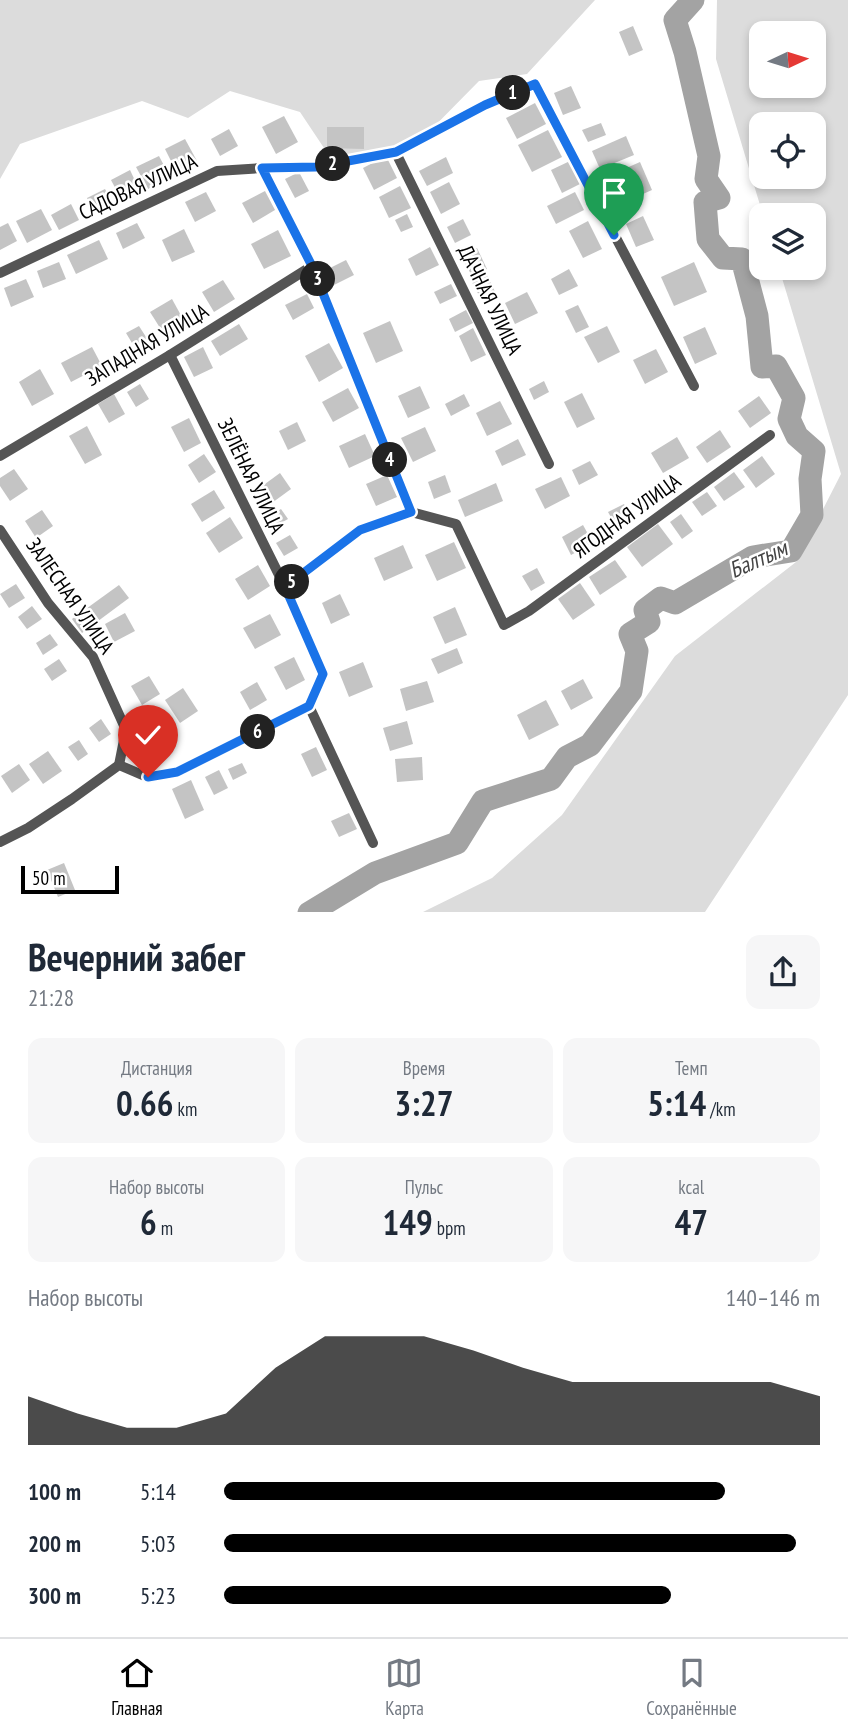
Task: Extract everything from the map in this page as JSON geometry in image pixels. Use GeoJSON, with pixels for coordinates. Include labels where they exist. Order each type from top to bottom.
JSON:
{"type":"FeatureCollection","features":[{"type":"Feature","properties":{"kind":"street","name":"САДОВАЯ УЛИЦА"},"geometry":{"type":"LineString","coordinates":[[0,273],[217,171],[316,167],[396,152],[485,105],[535,84],[694,386]]}},
{"type":"Feature","properties":{"kind":"street","name":"ДАЧНАЯ УЛИЦА"},"geometry":{"type":"LineString","coordinates":[[396,152],[549,464]]}},
{"type":"Feature","properties":{"kind":"street"},"geometry":{"type":"LineString","coordinates":[[262,168],[312,266],[411,512],[360,530],[285,587]]}},
{"type":"Feature","properties":{"kind":"street","name":"ЗАПАДНАЯ УЛИЦА"},"geometry":{"type":"LineString","coordinates":[[0,456],[170,355],[312,266]]}},
{"type":"Feature","properties":{"kind":"street","name":"ЗЕЛЁНАЯ УЛИЦА"},"geometry":{"type":"LineString","coordinates":[[170,355],[285,587],[323,674],[309,706]]}},
{"type":"Feature","properties":{"kind":"street","name":"ЯГОДНАЯ УЛИЦА"},"geometry":{"type":"LineString","coordinates":[[411,512],[456,524],[504,625],[529,611],[769,435]]}},
{"type":"Feature","properties":{"kind":"street","name":"ЗАЛЕСНАЯ УЛИЦА"},"geometry":{"type":"LineString","coordinates":[[0,530],[48,603],[93,657],[126,730],[119,765]]}},
{"type":"Feature","properties":{"kind":"street"},"geometry":{"type":"LineString","coordinates":[[0,842],[28,828],[119,765],[148,777],[177,772],[309,706],[373,843]]}},
{"type":"Feature","properties":{"kind":"shaded area"},"geometry":{"type":"Polygon","coordinates":[[[0,0],[595,0],[527,74],[479,81],[414,147],[392,146],[334,163],[300,112],[230,91],[188,118],[142,101],[20,144],[0,179],[0,0]]]}},
{"type":"Feature","properties":{"kind":"shaded area"},"geometry":{"type":"Polygon","coordinates":[[[717,0],[848,0],[848,695],[705,912],[423,912],[492,878],[562,815],[675,656],[796,562],[841,474],[783,280],[826,280],[826,203],[759,203],[755,189],[826,189],[826,112],[749,112],[749,169],[716,59],[717,0]]]}},
{"type":"Feature","properties":{"kind":"building"},"geometry":{"type":"Polygon","coordinates":[[[633,26],[643,50],[629,56],[619,32],[633,26]]]}},
{"type":"Feature","properties":{"kind":"building"},"geometry":{"type":"Polygon","coordinates":[[[571,86],[581,108],[563,115],[554,93],[571,86]]]}},
{"type":"Feature","properties":{"kind":"building"},"geometry":{"type":"Polygon","coordinates":[[[535,103],[546,124],[517,139],[506,118],[535,103]]]}},
{"type":"Feature","properties":{"kind":"building"},"geometry":{"type":"Polygon","coordinates":[[[284,116],[298,142],[276,154],[262,127],[284,116]]]}},
{"type":"Feature","properties":{"kind":"building"},"geometry":{"type":"Polygon","coordinates":[[[601,123],[606,135],[588,142],[582,130],[601,123]]]}},
{"type":"Feature","properties":{"kind":"building"},"geometry":{"type":"Polygon","coordinates":[[[327,127],[364,127],[364,149],[327,148],[327,127]]]}},
{"type":"Feature","properties":{"kind":"building"},"geometry":{"type":"Polygon","coordinates":[[[229,129],[238,146],[220,156],[211,139],[229,129]]]}},
{"type":"Feature","properties":{"kind":"building"},"geometry":{"type":"Polygon","coordinates":[[[548,130],[562,157],[532,172],[518,145],[548,130]]]}},
{"type":"Feature","properties":{"kind":"building"},"geometry":{"type":"Polygon","coordinates":[[[626,136],[634,155],[600,169],[592,151],[626,136]]]}},
{"type":"Feature","properties":{"kind":"building"},"geometry":{"type":"Polygon","coordinates":[[[185,139],[197,161],[176,171],[165,149],[185,139]]]}},
{"type":"Feature","properties":{"kind":"building"},"geometry":{"type":"Polygon","coordinates":[[[159,156],[170,177],[148,189],[136,167],[159,156]]]}},
{"type":"Feature","properties":{"kind":"building"},"geometry":{"type":"Polygon","coordinates":[[[386,156],[397,178],[374,190],[363,168],[386,156]]]}},
{"type":"Feature","properties":{"kind":"building"},"geometry":{"type":"Polygon","coordinates":[[[446,157],[453,173],[427,186],[419,171],[446,157]]]}},
{"type":"Feature","properties":{"kind":"building"},"geometry":{"type":"Polygon","coordinates":[[[570,161],[582,183],[562,193],[551,170],[570,161]]]}},
{"type":"Feature","properties":{"kind":"building"},"geometry":{"type":"Polygon","coordinates":[[[640,162],[652,190],[627,201],[615,173],[640,162]]]}},
{"type":"Feature","properties":{"kind":"building"},"geometry":{"type":"Polygon","coordinates":[[[130,170],[139,189],[121,199],[111,180],[130,170]]]}},
{"type":"Feature","properties":{"kind":"building"},"geometry":{"type":"Polygon","coordinates":[[[299,172],[309,191],[295,198],[285,179],[299,172]]]}},
{"type":"Feature","properties":{"kind":"building"},"geometry":{"type":"Polygon","coordinates":[[[449,182],[460,204],[441,214],[430,192],[449,182]]]}},
{"type":"Feature","properties":{"kind":"building"},"geometry":{"type":"Polygon","coordinates":[[[400,186],[411,208],[389,218],[379,197],[400,186]]]}},
{"type":"Feature","properties":{"kind":"building"},"geometry":{"type":"Polygon","coordinates":[[[105,189],[112,203],[95,212],[87,198],[105,189]]]}},
{"type":"Feature","properties":{"kind":"building"},"geometry":{"type":"Polygon","coordinates":[[[265,191],[275,210],[253,223],[242,203],[265,191]]]}},
{"type":"Feature","properties":{"kind":"building"},"geometry":{"type":"Polygon","coordinates":[[[206,192],[216,211],[195,222],[185,202],[206,192]]]}},
{"type":"Feature","properties":{"kind":"building"},"geometry":{"type":"Polygon","coordinates":[[[575,192],[584,210],[556,224],[547,206],[575,192]]]}},
{"type":"Feature","properties":{"kind":"building"},"geometry":{"type":"Polygon","coordinates":[[[71,204],[79,220],[59,230],[51,215],[71,204]]]}},
{"type":"Feature","properties":{"kind":"building"},"geometry":{"type":"Polygon","coordinates":[[[41,209],[52,230],[27,243],[16,221],[41,209]]]}},
{"type":"Feature","properties":{"kind":"building"},"geometry":{"type":"Polygon","coordinates":[[[407,214],[413,227],[401,232],[395,220],[407,214]]]}},
{"type":"Feature","properties":{"kind":"building"},"geometry":{"type":"Polygon","coordinates":[[[643,216],[654,240],[636,247],[626,224],[643,216]]]}},
{"type":"Feature","properties":{"kind":"building"},"geometry":{"type":"Polygon","coordinates":[[[463,219],[471,235],[455,243],[447,227],[463,219]]]}},
{"type":"Feature","properties":{"kind":"building"},"geometry":{"type":"Polygon","coordinates":[[[588,221],[602,249],[583,258],[569,231],[588,221]]]}},
{"type":"Feature","properties":{"kind":"building"},"geometry":{"type":"Polygon","coordinates":[[[8,223],[17,241],[0,250],[0,227],[8,223]]]}},
{"type":"Feature","properties":{"kind":"building"},"geometry":{"type":"Polygon","coordinates":[[[137,223],[145,238],[123,249],[116,233],[137,223]]]}},
{"type":"Feature","properties":{"kind":"building"},"geometry":{"type":"Polygon","coordinates":[[[184,229],[195,252],[172,262],[162,240],[184,229]]]}},
{"type":"Feature","properties":{"kind":"building"},"geometry":{"type":"Polygon","coordinates":[[[278,230],[291,256],[264,269],[251,244],[278,230]]]}},
{"type":"Feature","properties":{"kind":"building"},"geometry":{"type":"Polygon","coordinates":[[[99,240],[108,259],[76,274],[67,255],[99,240]]]}},
{"type":"Feature","properties":{"kind":"building"},"geometry":{"type":"Polygon","coordinates":[[[430,247],[439,265],[416,276],[408,259],[430,247]]]}},
{"type":"Feature","properties":{"kind":"building"},"geometry":{"type":"Polygon","coordinates":[[[477,248],[487,269],[472,276],[461,256],[477,248]]]}},
{"type":"Feature","properties":{"kind":"building"},"geometry":{"type":"Polygon","coordinates":[[[346,260],[354,275],[334,285],[326,270],[346,260]]]}},
{"type":"Feature","properties":{"kind":"building"},"geometry":{"type":"Polygon","coordinates":[[[59,262],[66,279],[43,288],[37,271],[59,262]]]}},
{"type":"Feature","properties":{"kind":"building"},"geometry":{"type":"Polygon","coordinates":[[[694,262],[707,292],[674,306],[661,277],[694,262]]]}},
{"type":"Feature","properties":{"kind":"building"},"geometry":{"type":"Polygon","coordinates":[[[569,269],[578,286],[559,295],[551,279],[569,269]]]}},
{"type":"Feature","properties":{"kind":"building"},"geometry":{"type":"Polygon","coordinates":[[[487,275],[498,298],[484,305],[472,282],[487,275]]]}},
{"type":"Feature","properties":{"kind":"building"},"geometry":{"type":"Polygon","coordinates":[[[26,279],[34,297],[11,307],[4,288],[26,279]]]}},
{"type":"Feature","properties":{"kind":"building"},"geometry":{"type":"Polygon","coordinates":[[[223,280],[235,299],[214,312],[202,292],[223,280]]]}},
{"type":"Feature","properties":{"kind":"building"},"geometry":{"type":"Polygon","coordinates":[[[451,284],[457,296],[440,304],[434,292],[451,284]]]}},
{"type":"Feature","properties":{"kind":"building"},"geometry":{"type":"Polygon","coordinates":[[[527,292],[538,313],[515,324],[505,303],[527,292]]]}},
{"type":"Feature","properties":{"kind":"building"},"geometry":{"type":"Polygon","coordinates":[[[307,294],[314,308],[293,320],[285,305],[307,294]]]}},
{"type":"Feature","properties":{"kind":"building"},"geometry":{"type":"Polygon","coordinates":[[[172,299],[183,319],[162,331],[150,312],[172,299]]]}},
{"type":"Feature","properties":{"kind":"building"},"geometry":{"type":"Polygon","coordinates":[[[578,305],[589,327],[576,333],[565,311],[578,305]]]}},
{"type":"Feature","properties":{"kind":"building"},"geometry":{"type":"Polygon","coordinates":[[[466,310],[473,323],[455,332],[449,319],[466,310]]]}},
{"type":"Feature","properties":{"kind":"building"},"geometry":{"type":"Polygon","coordinates":[[[390,321],[403,351],[376,363],[363,333],[390,321]]]}},
{"type":"Feature","properties":{"kind":"building"},"geometry":{"type":"Polygon","coordinates":[[[239,324],[248,339],[220,356],[211,341],[239,324]]]}},
{"type":"Feature","properties":{"kind":"building"},"geometry":{"type":"Polygon","coordinates":[[[139,326],[148,340],[135,348],[126,333],[139,326]]]}},
{"type":"Feature","properties":{"kind":"building"},"geometry":{"type":"Polygon","coordinates":[[[607,326],[620,352],[598,363],[584,337],[607,326]]]}},
{"type":"Feature","properties":{"kind":"building"},"geometry":{"type":"Polygon","coordinates":[[[705,327],[717,354],[695,364],[683,337],[705,327]]]}},
{"type":"Feature","properties":{"kind":"building"},"geometry":{"type":"Polygon","coordinates":[[[473,328],[486,355],[471,362],[459,336],[473,328]]]}},
{"type":"Feature","properties":{"kind":"building"},"geometry":{"type":"Polygon","coordinates":[[[329,343],[343,368],[319,382],[305,356],[329,343]]]}},
{"type":"Feature","properties":{"kind":"building"},"geometry":{"type":"Polygon","coordinates":[[[92,347],[102,366],[71,382],[61,363],[92,347]]]}},
{"type":"Feature","properties":{"kind":"building"},"geometry":{"type":"Polygon","coordinates":[[[203,347],[213,368],[194,377],[184,357],[203,347]]]}},
{"type":"Feature","properties":{"kind":"building"},"geometry":{"type":"Polygon","coordinates":[[[656,349],[668,372],[645,384],[633,360],[656,349]]]}},
{"type":"Feature","properties":{"kind":"building"},"geometry":{"type":"Polygon","coordinates":[[[40,369],[54,394],[32,406],[19,382],[40,369]]]}},
{"type":"Feature","properties":{"kind":"building"},"geometry":{"type":"Polygon","coordinates":[[[544,381],[549,392],[534,400],[529,389],[544,381]]]}},
{"type":"Feature","properties":{"kind":"building"},"geometry":{"type":"Polygon","coordinates":[[[140,384],[149,399],[136,407],[127,392],[140,384]]]}},
{"type":"Feature","properties":{"kind":"building"},"geometry":{"type":"Polygon","coordinates":[[[420,386],[430,408],[408,418],[398,396],[420,386]]]}},
{"type":"Feature","properties":{"kind":"building"},"geometry":{"type":"Polygon","coordinates":[[[348,388],[359,408],[333,422],[322,402],[348,388]]]}},
{"type":"Feature","properties":{"kind":"building"},"geometry":{"type":"Polygon","coordinates":[[[582,393],[595,419],[577,428],[564,402],[582,393]]]}},
{"type":"Feature","properties":{"kind":"building"},"geometry":{"type":"Polygon","coordinates":[[[114,394],[125,414],[109,423],[98,404],[114,394]]]}},
{"type":"Feature","properties":{"kind":"building"},"geometry":{"type":"Polygon","coordinates":[[[464,394],[470,406],[451,416],[445,404],[464,394]]]}},
{"type":"Feature","properties":{"kind":"building"},"geometry":{"type":"Polygon","coordinates":[[[759,396],[771,413],[750,428],[738,411],[759,396]]]}},
{"type":"Feature","properties":{"kind":"building"},"geometry":{"type":"Polygon","coordinates":[[[500,401],[512,424],[487,436],[476,413],[500,401]]]}},
{"type":"Feature","properties":{"kind":"building"},"geometry":{"type":"Polygon","coordinates":[[[189,418],[201,443],[184,452],[171,427],[189,418]]]}},
{"type":"Feature","properties":{"kind":"building"},"geometry":{"type":"Polygon","coordinates":[[[297,422],[306,441],[288,450],[279,431],[297,422]]]}},
{"type":"Feature","properties":{"kind":"building"},"geometry":{"type":"Polygon","coordinates":[[[87,426],[102,455],[85,464],[69,436],[87,426]]]}},
{"type":"Feature","properties":{"kind":"building"},"geometry":{"type":"Polygon","coordinates":[[[425,427],[436,451],[413,462],[401,438],[425,427]]]}},
{"type":"Feature","properties":{"kind":"building"},"geometry":{"type":"Polygon","coordinates":[[[720,430],[731,447],[707,463],[696,447],[720,430]]]}},
{"type":"Feature","properties":{"kind":"building"},"geometry":{"type":"Polygon","coordinates":[[[365,434],[375,456],[349,468],[339,446],[365,434]]]}},
{"type":"Feature","properties":{"kind":"building"},"geometry":{"type":"Polygon","coordinates":[[[677,437],[689,458],[663,473],[651,453],[677,437]]]}},
{"type":"Feature","properties":{"kind":"building"},"geometry":{"type":"Polygon","coordinates":[[[518,439],[526,455],[502,466],[495,451],[518,439]]]}},
{"type":"Feature","properties":{"kind":"building"},"geometry":{"type":"Polygon","coordinates":[[[204,454],[216,472],[199,483],[188,465],[204,454]]]}},
{"type":"Feature","properties":{"kind":"building"},"geometry":{"type":"Polygon","coordinates":[[[762,456],[775,474],[756,488],[743,470],[762,456]]]}},
{"type":"Feature","properties":{"kind":"building"},"geometry":{"type":"Polygon","coordinates":[[[590,461],[598,475],[579,485],[572,470],[590,461]]]}},
{"type":"Feature","properties":{"kind":"building"},"geometry":{"type":"Polygon","coordinates":[[[14,469],[28,489],[10,501],[0,486],[0,478],[14,469]]]}},
{"type":"Feature","properties":{"kind":"building"},"geometry":{"type":"Polygon","coordinates":[[[734,472],[745,487],[724,501],[714,487],[734,472]]]}},
{"type":"Feature","properties":{"kind":"building"},"geometry":{"type":"Polygon","coordinates":[[[280,473],[291,489],[265,508],[254,492],[280,473]]]}},
{"type":"Feature","properties":{"kind":"building"},"geometry":{"type":"Polygon","coordinates":[[[387,475],[397,497],[376,506],[366,484],[387,475]]]}},
{"type":"Feature","properties":{"kind":"building"},"geometry":{"type":"Polygon","coordinates":[[[445,475],[451,492],[434,499],[428,482],[445,475]]]}},
{"type":"Feature","properties":{"kind":"building"},"geometry":{"type":"Polygon","coordinates":[[[561,477],[570,496],[545,509],[535,489],[561,477]]]}},
{"type":"Feature","properties":{"kind":"building"},"geometry":{"type":"Polygon","coordinates":[[[496,483],[503,501],[465,517],[458,500],[496,483]]]}},
{"type":"Feature","properties":{"kind":"building"},"geometry":{"type":"Polygon","coordinates":[[[214,490],[225,508],[202,522],[191,504],[214,490]]]}},
{"type":"Feature","properties":{"kind":"building"},"geometry":{"type":"Polygon","coordinates":[[[707,492],[717,506],[702,516],[692,502],[707,492]]]}},
{"type":"Feature","properties":{"kind":"building"},"geometry":{"type":"Polygon","coordinates":[[[624,504],[631,518],[616,526],[608,512],[624,504]]]}},
{"type":"Feature","properties":{"kind":"building"},"geometry":{"type":"Polygon","coordinates":[[[281,509],[288,519],[272,528],[266,518],[281,509]]]}},
{"type":"Feature","properties":{"kind":"building"},"geometry":{"type":"Polygon","coordinates":[[[42,510],[53,526],[36,538],[25,521],[42,510]]]}},
{"type":"Feature","properties":{"kind":"building"},"geometry":{"type":"Polygon","coordinates":[[[681,514],[693,531],[682,539],[670,522],[681,514]]]}},
{"type":"Feature","properties":{"kind":"building"},"geometry":{"type":"Polygon","coordinates":[[[230,517],[243,538],[219,553],[206,533],[230,517]]]}},
{"type":"Feature","properties":{"kind":"building"},"geometry":{"type":"Polygon","coordinates":[[[658,524],[673,544],[642,567],[627,547],[658,524]]]}},
{"type":"Feature","properties":{"kind":"building"},"geometry":{"type":"Polygon","coordinates":[[[583,525],[593,543],[571,555],[562,537],[583,525]]]}},
{"type":"Feature","properties":{"kind":"building"},"geometry":{"type":"Polygon","coordinates":[[[290,535],[298,548],[284,556],[276,543],[290,535]]]}},
{"type":"Feature","properties":{"kind":"building"},"geometry":{"type":"Polygon","coordinates":[[[454,542],[466,568],[437,581],[425,555],[454,542]]]}},
{"type":"Feature","properties":{"kind":"building"},"geometry":{"type":"Polygon","coordinates":[[[403,545],[413,568],[384,581],[374,558],[403,545]]]}},
{"type":"Feature","properties":{"kind":"building"},"geometry":{"type":"Polygon","coordinates":[[[615,560],[627,577],[600,595],[589,577],[615,560]]]}},
{"type":"Feature","properties":{"kind":"building"},"geometry":{"type":"Polygon","coordinates":[[[258,565],[270,586],[248,600],[235,579],[258,565]]]}},
{"type":"Feature","properties":{"kind":"building"},"geometry":{"type":"Polygon","coordinates":[[[537,568],[545,583],[531,591],[522,576],[537,568]]]}},
{"type":"Feature","properties":{"kind":"building"},"geometry":{"type":"Polygon","coordinates":[[[580,583],[595,605],[573,620],[558,599],[580,583]]]}},
{"type":"Feature","properties":{"kind":"building"},"geometry":{"type":"Polygon","coordinates":[[[16,584],[25,598],[9,608],[0,594],[16,584]]]}},
{"type":"Feature","properties":{"kind":"building"},"geometry":{"type":"Polygon","coordinates":[[[119,585],[129,598],[82,633],[72,619],[119,585]]]}},
{"type":"Feature","properties":{"kind":"building"},"geometry":{"type":"Polygon","coordinates":[[[340,594],[350,615],[331,624],[322,603],[340,594]]]}},
{"type":"Feature","properties":{"kind":"building"},"geometry":{"type":"Polygon","coordinates":[[[32,606],[42,619],[27,629],[18,617],[32,606]]]}},
{"type":"Feature","properties":{"kind":"building"},"geometry":{"type":"Polygon","coordinates":[[[455,607],[467,635],[445,644],[433,617],[455,607]]]}},
{"type":"Feature","properties":{"kind":"building"},"geometry":{"type":"Polygon","coordinates":[[[125,613],[135,631],[114,642],[105,624],[125,613]]]}},
{"type":"Feature","properties":{"kind":"building"},"geometry":{"type":"Polygon","coordinates":[[[270,614],[281,635],[255,649],[243,628],[270,614]]]}},
{"type":"Feature","properties":{"kind":"building"},"geometry":{"type":"Polygon","coordinates":[[[50,634],[58,645],[43,655],[36,643],[50,634]]]}},
{"type":"Feature","properties":{"kind":"building"},"geometry":{"type":"Polygon","coordinates":[[[457,648],[463,663],[438,674],[431,659],[457,648]]]}},
{"type":"Feature","properties":{"kind":"building"},"geometry":{"type":"Polygon","coordinates":[[[294,657],[305,680],[286,690],[274,667],[294,657]]]}},
{"type":"Feature","properties":{"kind":"building"},"geometry":{"type":"Polygon","coordinates":[[[59,659],[67,671],[52,681],[44,669],[59,659]]]}},
{"type":"Feature","properties":{"kind":"building"},"geometry":{"type":"Polygon","coordinates":[[[363,662],[373,687],[349,697],[339,672],[363,662]]]}},
{"type":"Feature","properties":{"kind":"building"},"geometry":{"type":"Polygon","coordinates":[[[149,676],[160,694],[142,705],[131,686],[149,676]]]}},
{"type":"Feature","properties":{"kind":"building"},"geometry":{"type":"Polygon","coordinates":[[[583,679],[593,698],[571,710],[561,691],[583,679]]]}},
{"type":"Feature","properties":{"kind":"building"},"geometry":{"type":"Polygon","coordinates":[[[427,681],[434,702],[406,711],[400,689],[427,681]]]}},
{"type":"Feature","properties":{"kind":"building"},"geometry":{"type":"Polygon","coordinates":[[[257,682],[267,700],[250,710],[240,692],[257,682]]]}},
{"type":"Feature","properties":{"kind":"building"},"geometry":{"type":"Polygon","coordinates":[[[183,688],[198,711],[180,723],[165,700],[183,688]]]}},
{"type":"Feature","properties":{"kind":"building"},"geometry":{"type":"Polygon","coordinates":[[[546,700],[559,725],[529,740],[517,715],[546,700]]]}},
{"type":"Feature","properties":{"kind":"building"},"geometry":{"type":"Polygon","coordinates":[[[101,719],[111,734],[99,742],[89,728],[101,719]]]}},
{"type":"Feature","properties":{"kind":"building"},"geometry":{"type":"Polygon","coordinates":[[[407,721],[413,744],[390,751],[383,728],[407,721]]]}},
{"type":"Feature","properties":{"kind":"building"},"geometry":{"type":"Polygon","coordinates":[[[79,740],[88,754],[78,761],[68,747],[79,740]]]}},
{"type":"Feature","properties":{"kind":"building"},"geometry":{"type":"Polygon","coordinates":[[[316,747],[327,770],[312,777],[301,754],[316,747]]]}},
{"type":"Feature","properties":{"kind":"building"},"geometry":{"type":"Polygon","coordinates":[[[48,751],[62,771],[43,784],[29,764],[48,751]]]}},
{"type":"Feature","properties":{"kind":"building"},"geometry":{"type":"Polygon","coordinates":[[[422,757],[423,780],[397,782],[395,759],[422,757]]]}},
{"type":"Feature","properties":{"kind":"building"},"geometry":{"type":"Polygon","coordinates":[[[242,763],[247,773],[233,780],[228,769],[242,763]]]}},
{"type":"Feature","properties":{"kind":"building"},"geometry":{"type":"Polygon","coordinates":[[[19,764],[30,780],[12,793],[1,776],[19,764]]]}},
{"type":"Feature","properties":{"kind":"building"},"geometry":{"type":"Polygon","coordinates":[[[219,770],[228,788],[214,795],[205,777],[219,770]]]}},
{"type":"Feature","properties":{"kind":"building"},"geometry":{"type":"Polygon","coordinates":[[[191,780],[204,810],[185,819],[172,789],[191,780]]]}},
{"type":"Feature","properties":{"kind":"building"},"geometry":{"type":"Polygon","coordinates":[[[349,813],[357,829],[339,837],[331,821],[349,813]]]}},
{"type":"Feature","properties":{"kind":"building"},"geometry":{"type":"Polygon","coordinates":[[[64,863],[75,890],[58,897],[47,870],[64,863]]]}},
{"type":"Feature","properties":{"kind":"waterway","name":"Балтым"},"geometry":{"type":"LineString","coordinates":[[311,912],[375,873],[457,843],[483,801],[551,779],[567,757],[590,745],[631,691],[637,651],[630,634],[649,622],[645,610],[661,598],[675,603],[753,557],[791,551],[812,515],[810,479],[814,451],[797,436],[789,419],[794,398],[776,366],[762,367],[757,316],[742,259],[723,258],[708,239],[705,202],[719,198],[706,179],[709,156],[675,20],[693,0]]}},
{"type":"Feature","properties":{"kind":"route"},"geometry":{"type":"LineString","coordinates":[[148,777],[177,772],[309,706],[323,674],[285,587],[360,530],[411,512],[312,266],[262,168],[316,167],[396,152],[485,105],[535,84],[614,235]]}}]}
